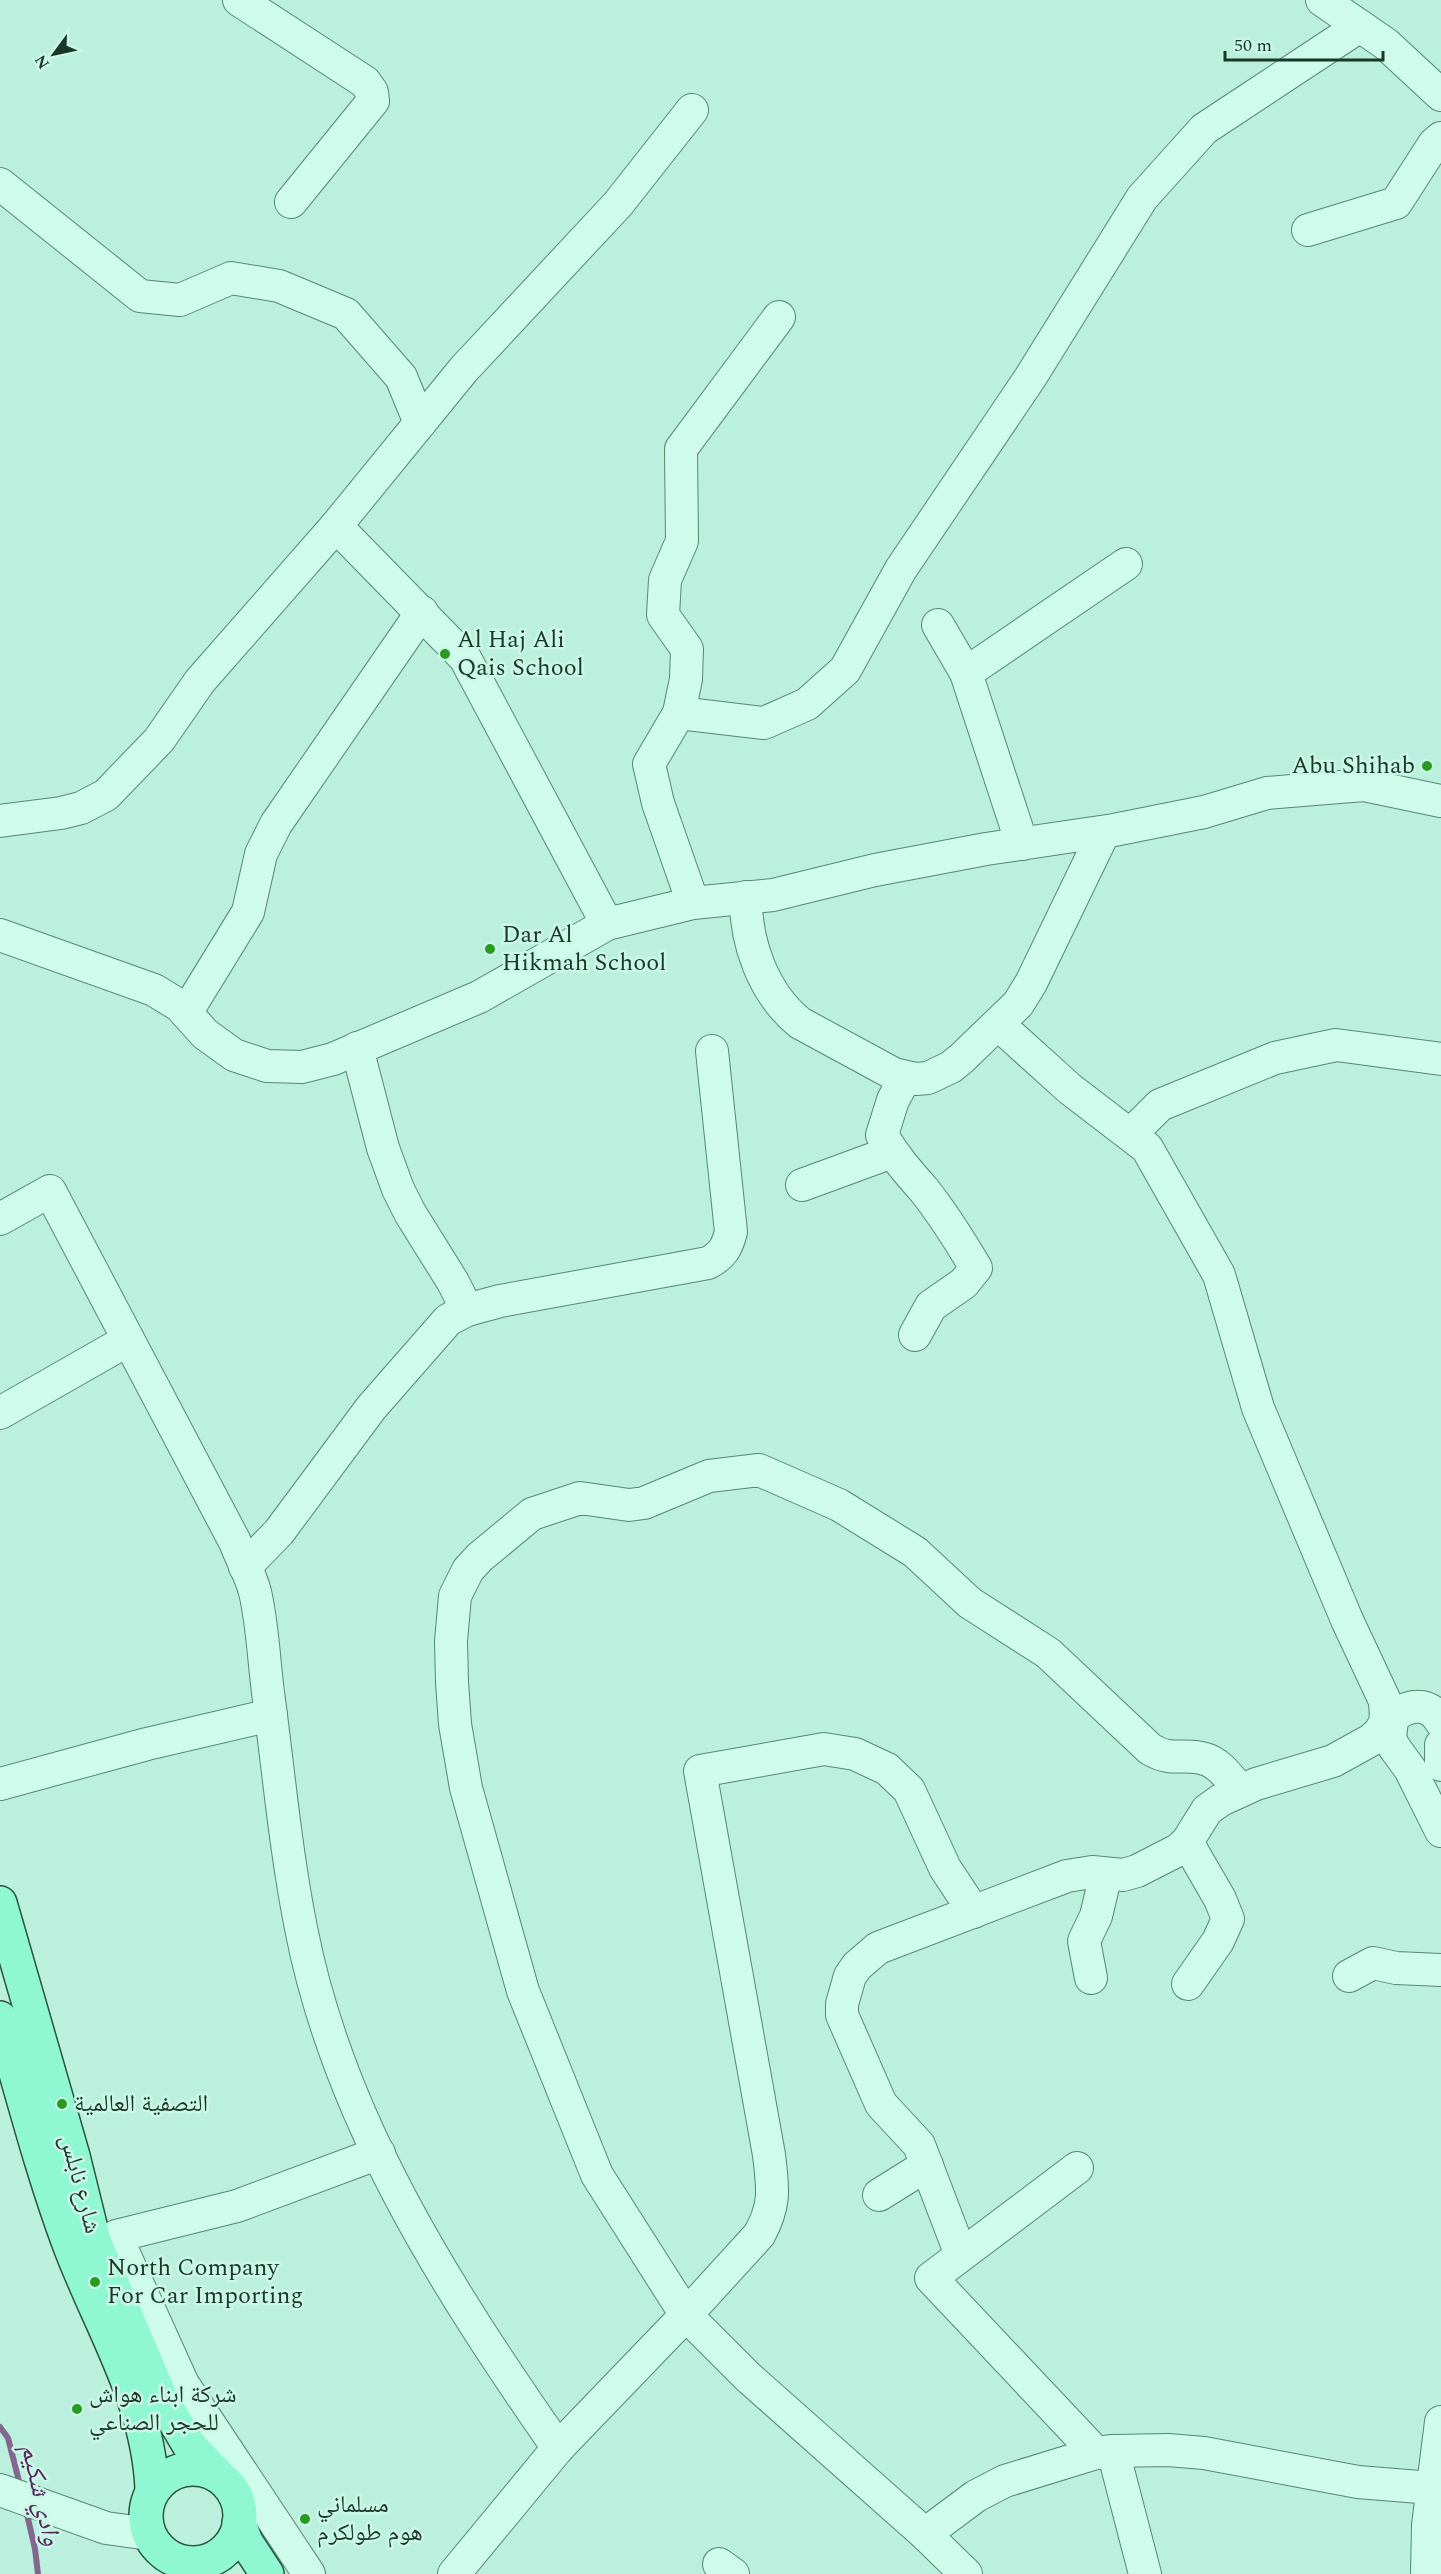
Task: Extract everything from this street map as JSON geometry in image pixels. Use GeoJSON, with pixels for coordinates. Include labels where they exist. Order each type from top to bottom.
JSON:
{"type":"FeatureCollection","features":[{"type":"Feature","properties":{"kind":"main road","name":"شارع نابلس"},"geometry":{"type":"LineString","coordinates":[[0,1903],[94,2241],[170,2417],[189,2445],[219,2476]]}},
{"type":"Feature","properties":{"kind":"main road","name":"شارع نابلس"},"geometry":{"type":"LineString","coordinates":[[0,2018],[68,2241],[130,2386],[151,2463],[152,2490]]}},
{"type":"Feature","properties":{"kind":"main road"},"geometry":{"type":"LineString","coordinates":[[183,2563],[200,2563],[216,2558],[228,2548],[237,2534],[238,2502],[231,2487],[219,2476],[205,2469],[190,2468],[175,2471],[162,2479],[152,2490],[146,2504],[145,2519],[148,2534],[168,2557],[183,2563],[214,2574]]}},
{"type":"Feature","properties":{"kind":"main road"},"geometry":{"type":"LineString","coordinates":[[239,2523],[246,2542],[267,2574]]}},
{"type":"Feature","properties":{"kind":"street"},"geometry":{"type":"LineString","coordinates":[[239,0],[365,82],[372,92],[373,101],[291,202]]}},
{"type":"Feature","properties":{"kind":"street"},"geometry":{"type":"LineString","coordinates":[[1322,0],[1386,44],[1441,95]]}},
{"type":"Feature","properties":{"kind":"street"},"geometry":{"type":"LineString","coordinates":[[679,713],[764,723],[807,704],[845,670],[901,569],[1030,378],[1142,198],[1204,129],[1360,26]]}},
{"type":"Feature","properties":{"kind":"street"},"geometry":{"type":"LineString","coordinates":[[0,821],[61,813],[81,808],[106,795],[159,740],[200,681],[336,526],[464,369],[618,204],[692,110]]}},
{"type":"Feature","properties":{"kind":"street"},"geometry":{"type":"LineString","coordinates":[[1308,230],[1396,203],[1434,144],[1441,138]]}},
{"type":"Feature","properties":{"kind":"street"},"geometry":{"type":"LineString","coordinates":[[0,184],[140,296],[180,300],[231,278],[279,286],[346,314],[400,377],[420,423]]}},
{"type":"Feature","properties":{"kind":"street"},"geometry":{"type":"LineString","coordinates":[[693,903],[657,803],[649,764],[679,713],[686,679],[687,649],[663,615],[665,580],[682,541],[681,449],[779,317]]}},
{"type":"Feature","properties":{"kind":"street"},"geometry":{"type":"LineString","coordinates":[[336,526],[465,658],[607,924]]}},
{"type":"Feature","properties":{"kind":"street"},"geometry":{"type":"LineString","coordinates":[[966,673],[1126,564]]}},
{"type":"Feature","properties":{"kind":"street"},"geometry":{"type":"LineString","coordinates":[[186,1012],[248,912],[261,854],[272,830],[422,612]]}},
{"type":"Feature","properties":{"kind":"street"},"geometry":{"type":"LineString","coordinates":[[938,625],[966,673],[1022,844]]}},
{"type":"Feature","properties":{"kind":"street"},"geometry":{"type":"LineString","coordinates":[[0,935],[168,997],[219,1046],[250,1062],[267,1066],[302,1067],[326,1061],[479,997],[607,924],[693,903],[772,895],[875,870],[1104,832],[1204,812],[1267,794],[1364,785],[1441,801]]}},
{"type":"Feature","properties":{"kind":"street"},"geometry":{"type":"LineString","coordinates":[[746,897],[746,923],[752,948],[772,991],[789,1014],[800,1023],[905,1078],[928,1078],[951,1068],[1018,1004],[1027,991],[1104,832]]}},
{"type":"Feature","properties":{"kind":"street"},"geometry":{"type":"LineString","coordinates":[[998,1024],[1070,1089],[1147,1148],[1219,1275],[1258,1408],[1336,1593],[1385,1701],[1386,1720],[1380,1732],[1371,1740],[1321,1766]]}},
{"type":"Feature","properties":{"kind":"street"},"geometry":{"type":"LineString","coordinates":[[1131,1134],[1160,1105],[1275,1058],[1336,1045],[1441,1059]]}},
{"type":"Feature","properties":{"kind":"street"},"geometry":{"type":"LineString","coordinates":[[357,1048],[383,1148],[398,1189],[410,1214],[449,1274],[467,1310]]}},
{"type":"Feature","properties":{"kind":"street"},"geometry":{"type":"LineString","coordinates":[[245,1567],[279,1532],[371,1408],[448,1320],[467,1310],[500,1301],[708,1263],[719,1257],[726,1249],[731,1232],[712,1052]]}},
{"type":"Feature","properties":{"kind":"street"},"geometry":{"type":"LineString","coordinates":[[905,1078],[893,1100],[882,1135],[892,1152],[960,1241],[976,1268],[964,1283],[931,1306],[915,1335]]}},
{"type":"Feature","properties":{"kind":"street"},"geometry":{"type":"LineString","coordinates":[[802,1185],[892,1152]]}},
{"type":"Feature","properties":{"kind":"street"},"geometry":{"type":"LineString","coordinates":[[0,1219],[50,1191],[235,1542],[255,1592],[290,1862],[316,1994],[339,2066],[379,2153],[430,2249],[490,2351],[558,2448]]}},
{"type":"Feature","properties":{"kind":"street"},"geometry":{"type":"LineString","coordinates":[[0,1413],[128,1340]]}},
{"type":"Feature","properties":{"kind":"street"},"geometry":{"type":"LineString","coordinates":[[966,2574],[925,2534],[748,2377],[686,2316],[597,2175],[523,1991],[466,1788],[454,1713],[451,1641],[452,1613],[461,1582],[480,1557],[532,1514],[580,1498],[629,1506],[644,1503],[709,1476],[759,1470],[839,1505],[915,1552],[970,1603],[1048,1653],[1150,1749],[1170,1758],[1204,1758],[1221,1769],[1240,1790]]}},
{"type":"Feature","properties":{"kind":"street"},"geometry":{"type":"LineString","coordinates":[[1336,1593],[1393,1680],[1405,1691],[1420,1699],[1441,1696]]}},
{"type":"Feature","properties":{"kind":"street"},"geometry":{"type":"LineString","coordinates":[[1441,1722],[1431,1710],[1414,1706],[1405,1708],[1392,1720],[1390,1738],[1394,1747],[1431,1766],[1441,1774]]}},
{"type":"Feature","properties":{"kind":"street"},"geometry":{"type":"LineString","coordinates":[[0,1784],[147,1744],[271,1715]]}},
{"type":"Feature","properties":{"kind":"street"},"geometry":{"type":"LineString","coordinates":[[1441,1745],[1431,1766],[1441,1831]]}},
{"type":"Feature","properties":{"kind":"street"},"geometry":{"type":"LineString","coordinates":[[454,2574],[558,2448],[686,2316],[759,2235],[773,2203],[769,2155],[700,1771],[824,1749],[855,1754],[887,1769],[909,1790],[945,1868],[974,1912]]}},
{"type":"Feature","properties":{"kind":"street"},"geometry":{"type":"LineString","coordinates":[[961,2255],[920,2145],[881,2104],[845,2024],[842,2004],[850,1976],[857,1966],[878,1948],[1067,1876],[1078,1873],[1124,1875],[1137,1871],[1178,1850],[1187,1842],[1207,1810],[1240,1790],[1321,1766],[1393,1759],[1431,1766]]}},
{"type":"Feature","properties":{"kind":"street"},"geometry":{"type":"LineString","coordinates":[[1187,1842],[1220,1899],[1228,1919],[1211,1951],[1188,1984]]}},
{"type":"Feature","properties":{"kind":"street"},"geometry":{"type":"LineString","coordinates":[[1091,1978],[1084,1941],[1096,1916],[1106,1874]]}},
{"type":"Feature","properties":{"kind":"street"},"geometry":{"type":"LineString","coordinates":[[1349,1976],[1372,1963],[1396,1968],[1441,1970]]}},
{"type":"Feature","properties":{"kind":"street"},"geometry":{"type":"LineString","coordinates":[[309,2574],[183,2384],[116,2236],[237,2206],[379,2153]]}},
{"type":"Feature","properties":{"kind":"street"},"geometry":{"type":"LineString","coordinates":[[879,2195],[927,2165]]}},
{"type":"Feature","properties":{"kind":"street"},"geometry":{"type":"LineString","coordinates":[[1077,2168],[931,2278],[1105,2452],[1145,2574]]}},
{"type":"Feature","properties":{"kind":"street"},"geometry":{"type":"LineString","coordinates":[[1427,2574],[1428,2525],[1441,2422]]}},
{"type":"Feature","properties":{"kind":"street"},"geometry":{"type":"LineString","coordinates":[[925,2534],[976,2496],[1005,2481],[1105,2452],[1168,2450],[1204,2453],[1358,2482],[1432,2488]]}},
{"type":"Feature","properties":{"kind":"street"},"geometry":{"type":"LineString","coordinates":[[0,2490],[106,2528],[148,2534]]}},
{"type":"Feature","properties":{"kind":"waterway","name":"وادي شكيم"},"geometry":{"type":"LineString","coordinates":[[0,2427],[8,2438],[20,2485]]}},
{"type":"Feature","properties":{"kind":"waterway","name":"وادي شكيم"},"geometry":{"type":"LineString","coordinates":[[26,2510],[38,2574]]}},
{"type":"Feature","properties":{"kind":"place","name":"Al Haj Ali Qais School"},"geometry":{"type":"Point","coordinates":[445,654]}},
{"type":"Feature","properties":{"kind":"place","name":"Abu Shihab"},"geometry":{"type":"Point","coordinates":[1427,766]}},
{"type":"Feature","properties":{"kind":"place","name":"Dar Al Hikmah School"},"geometry":{"type":"Point","coordinates":[490,949]}},
{"type":"Feature","properties":{"kind":"place","name":"التصفية العالمية"},"geometry":{"type":"Point","coordinates":[62,2104]}},
{"type":"Feature","properties":{"kind":"place","name":"North Company For Car Importing"},"geometry":{"type":"Point","coordinates":[95,2282]}},
{"type":"Feature","properties":{"kind":"place","name":"شركة ابناء هواش للحجر الصناعي"},"geometry":{"type":"Point","coordinates":[77,2409]}},
{"type":"Feature","properties":{"kind":"place","name":"مسلماني هوم طولكرم"},"geometry":{"type":"Point","coordinates":[305,2519]}}]}
